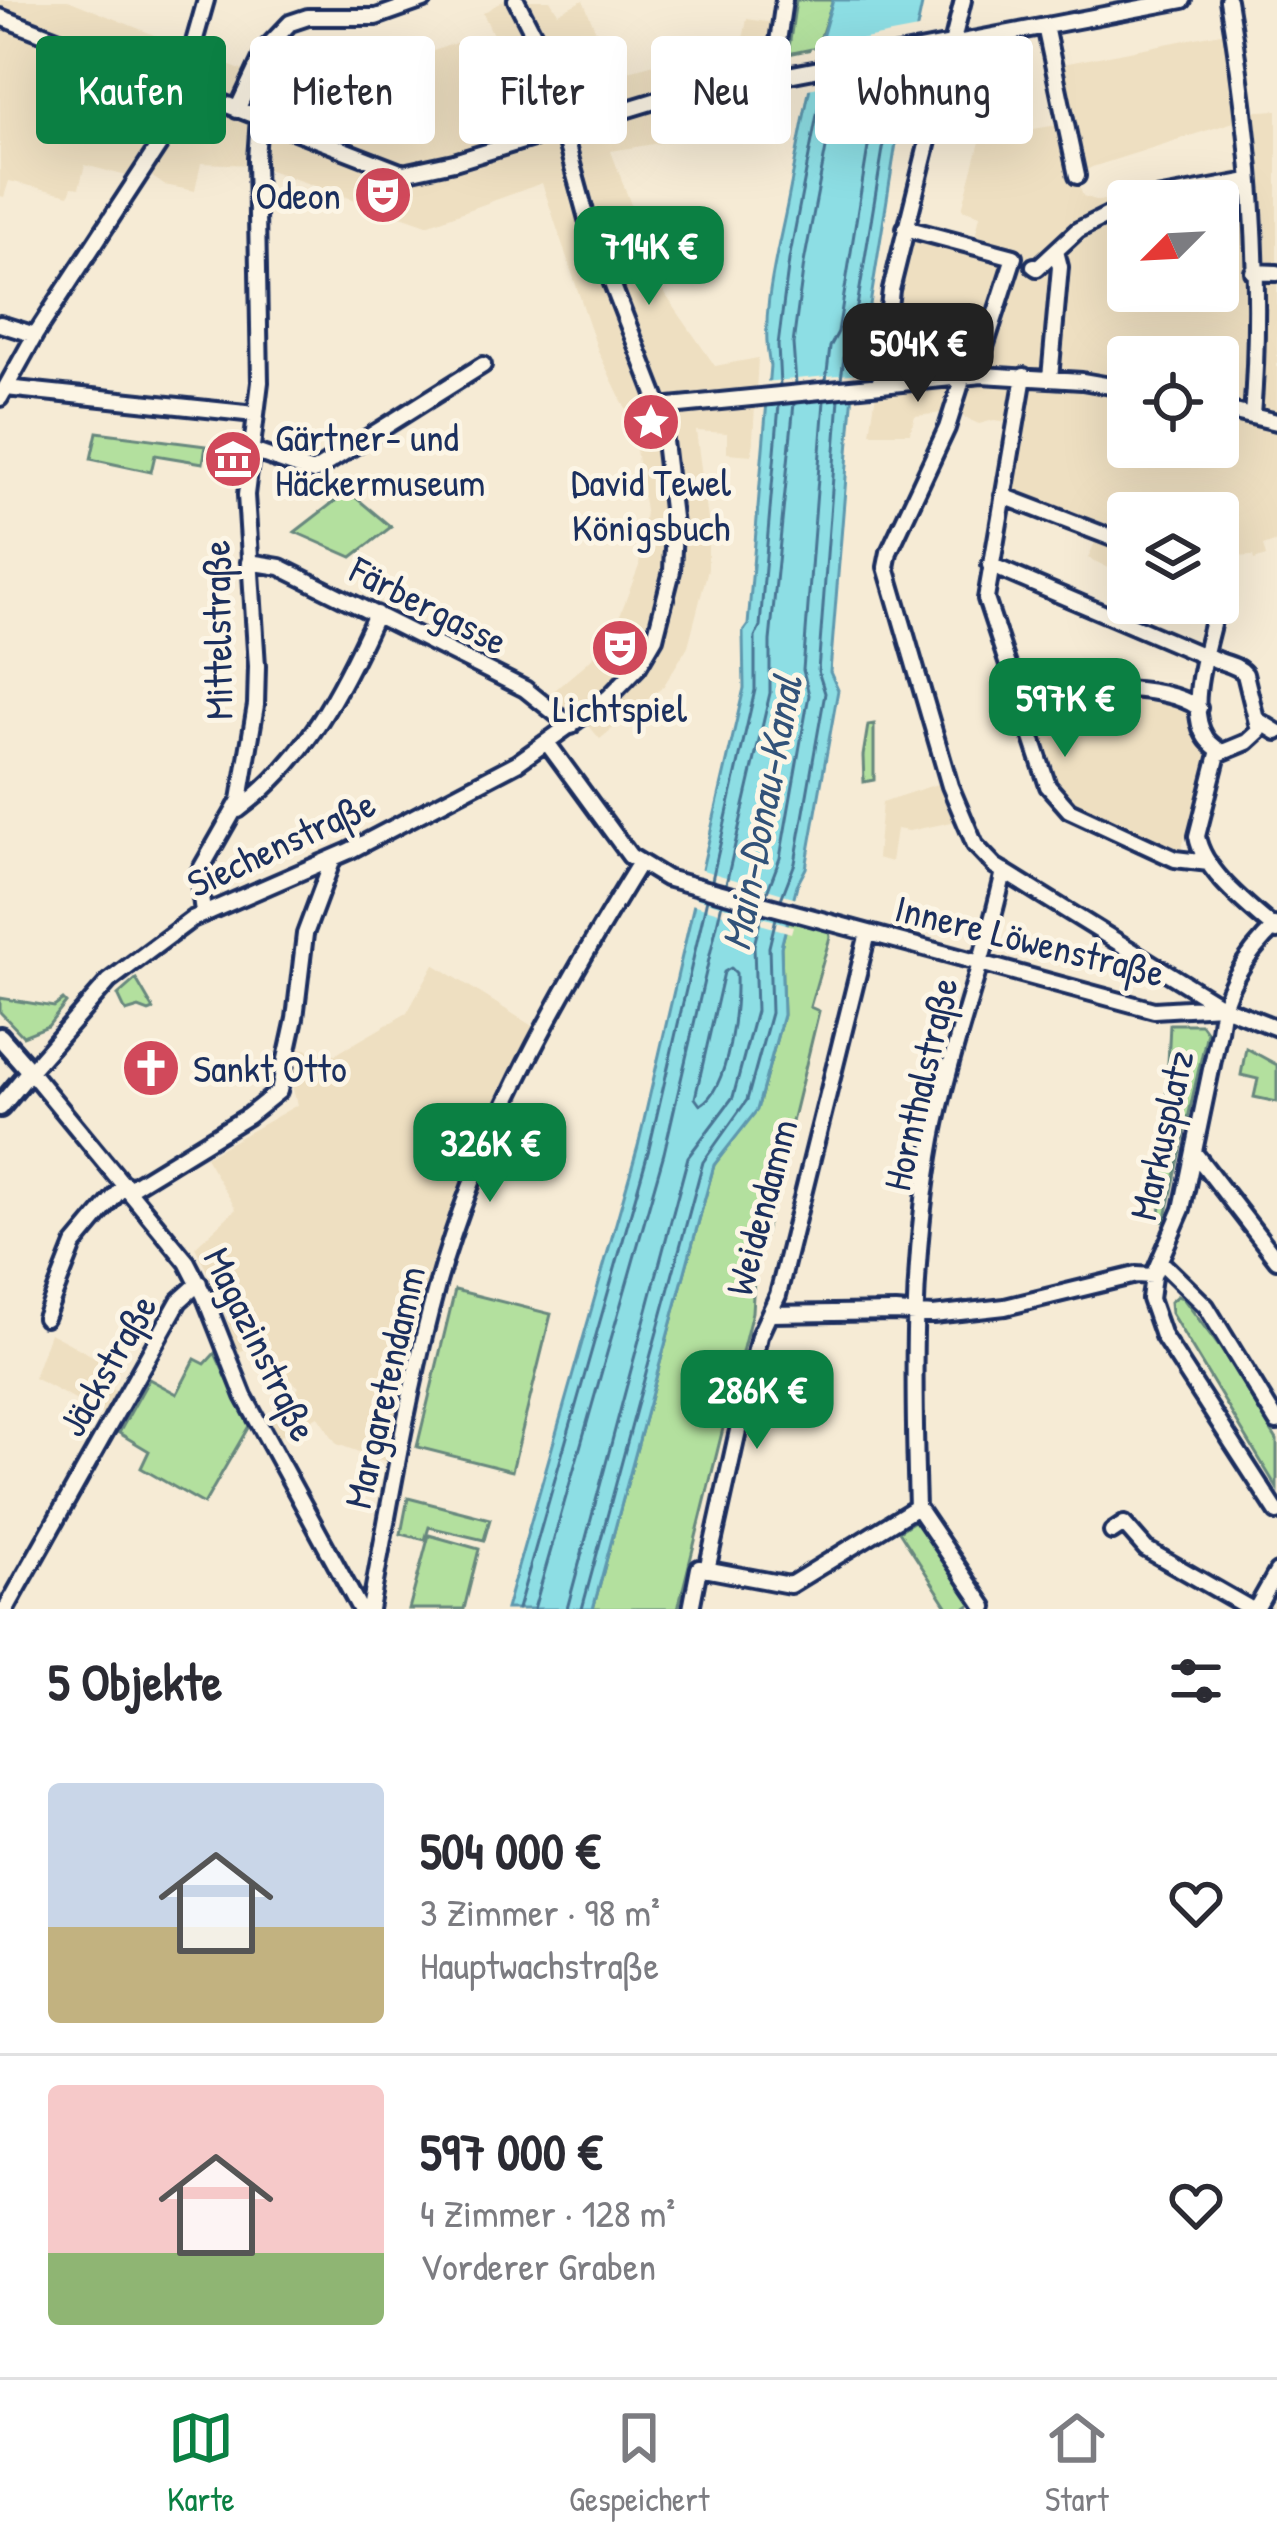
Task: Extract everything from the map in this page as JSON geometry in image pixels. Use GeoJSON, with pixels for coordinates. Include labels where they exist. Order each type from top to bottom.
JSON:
{"type":"FeatureCollection","features":[{"type":"Feature","properties":{"kind":"main road"},"geometry":{"type":"LineString","coordinates":[[0,1037],[30,1071]]}},
{"type":"Feature","properties":{"kind":"main road","name":"Siechenstraße"},"geometry":{"type":"LineString","coordinates":[[0,1107],[30,1071]]}},
{"type":"Feature","properties":{"kind":"street"},"geometry":{"type":"LineString","coordinates":[[198,36],[206,0]]}},
{"type":"Feature","properties":{"kind":"street"},"geometry":{"type":"LineString","coordinates":[[237,110],[272,39],[290,23],[308,17],[376,16],[424,0]]}},
{"type":"Feature","properties":{"kind":"street","name":"Siechenstraße"},"geometry":{"type":"LineString","coordinates":[[516,0],[534,36]]}},
{"type":"Feature","properties":{"kind":"street"},"geometry":{"type":"LineString","coordinates":[[947,36],[963,0]]}},
{"type":"Feature","properties":{"kind":"street"},"geometry":{"type":"LineString","coordinates":[[988,36],[1183,0]]}},
{"type":"Feature","properties":{"kind":"street"},"geometry":{"type":"LineString","coordinates":[[1228,0],[1247,122],[1252,416]]}},
{"type":"Feature","properties":{"kind":"street"},"geometry":{"type":"LineString","coordinates":[[780,36],[782,1]]}},
{"type":"Feature","properties":{"kind":"street"},"geometry":{"type":"LineString","coordinates":[[0,17],[48,36]]}},
{"type":"Feature","properties":{"kind":"street"},"geometry":{"type":"LineString","coordinates":[[1045,26],[1077,176]]}},
{"type":"Feature","properties":{"kind":"street"},"geometry":{"type":"LineString","coordinates":[[226,106],[250,115]]}},
{"type":"Feature","properties":{"kind":"street"},"geometry":{"type":"LineString","coordinates":[[156,144],[3,393],[255,414]]}},
{"type":"Feature","properties":{"kind":"street","name":"Mittelstraße"},"geometry":{"type":"LineString","coordinates":[[203,912],[198,874],[234,813],[248,765],[256,705],[246,495],[260,369],[257,144]]}},
{"type":"Feature","properties":{"kind":"street"},"geometry":{"type":"LineString","coordinates":[[329,144],[404,172],[511,144]]}},
{"type":"Feature","properties":{"kind":"street","name":"Siechenstraße"},"geometry":{"type":"LineString","coordinates":[[30,1071],[109,981],[203,912],[333,859],[495,776],[548,743],[625,682],[655,638],[672,571],[673,507],[660,407],[587,219],[565,144]]}},
{"type":"Feature","properties":{"kind":"street"},"geometry":{"type":"LineString","coordinates":[[874,384],[922,144]]}},
{"type":"Feature","properties":{"kind":"street"},"geometry":{"type":"LineString","coordinates":[[1239,183],[1249,181]]}},
{"type":"Feature","properties":{"kind":"street"},"geometry":{"type":"LineString","coordinates":[[1034,266],[1107,213]]}},
{"type":"Feature","properties":{"kind":"street"},"geometry":{"type":"LineString","coordinates":[[905,228],[1013,257],[984,350],[982,375]]}},
{"type":"Feature","properties":{"kind":"street"},"geometry":{"type":"LineString","coordinates":[[1050,378],[1060,267],[1056,251]]}},
{"type":"Feature","properties":{"kind":"street"},"geometry":{"type":"LineString","coordinates":[[1253,272],[1277,273]]}},
{"type":"Feature","properties":{"kind":"street"},"geometry":{"type":"LineString","coordinates":[[0,324],[35,335]]}},
{"type":"Feature","properties":{"kind":"street"},"geometry":{"type":"LineString","coordinates":[[250,450],[313,472],[483,365]]}},
{"type":"Feature","properties":{"kind":"street"},"geometry":{"type":"LineString","coordinates":[[660,407],[982,375],[1107,386]]}},
{"type":"Feature","properties":{"kind":"street"},"geometry":{"type":"LineString","coordinates":[[1024,376],[990,565],[988,613],[1052,795],[1069,810],[1175,859],[1209,862]]}},
{"type":"Feature","properties":{"kind":"street"},"geometry":{"type":"LineString","coordinates":[[963,377],[956,409],[889,552],[890,582],[959,810],[981,854],[1004,871],[1221,1006],[1277,1028]]}},
{"type":"Feature","properties":{"kind":"street"},"geometry":{"type":"LineString","coordinates":[[1239,413],[1277,422]]}},
{"type":"Feature","properties":{"kind":"street"},"geometry":{"type":"LineString","coordinates":[[1003,496],[1107,536]]}},
{"type":"Feature","properties":{"kind":"street","name":"Färbergasse"},"geometry":{"type":"LineString","coordinates":[[249,562],[280,567],[525,689],[571,726]]}},
{"type":"Feature","properties":{"kind":"street"},"geometry":{"type":"LineString","coordinates":[[990,565],[1217,662],[1239,667],[1246,674],[1257,736],[1227,749],[1197,836],[1209,862],[1276,928],[1228,989],[1221,1006]]}},
{"type":"Feature","properties":{"kind":"street"},"geometry":{"type":"LineString","coordinates":[[234,813],[270,785],[310,737],[338,694],[376,614]]}},
{"type":"Feature","properties":{"kind":"street"},"geometry":{"type":"LineString","coordinates":[[1212,624],[1198,708],[1203,735],[1227,749]]}},
{"type":"Feature","properties":{"kind":"street"},"geometry":{"type":"LineString","coordinates":[[1017,697],[1127,690],[1166,694],[1198,708]]}},
{"type":"Feature","properties":{"kind":"street"},"geometry":{"type":"LineString","coordinates":[[1256,719],[1277,732]]}},
{"type":"Feature","properties":{"kind":"street"},"geometry":{"type":"LineString","coordinates":[[548,743],[639,864]]}},
{"type":"Feature","properties":{"kind":"street"},"geometry":{"type":"LineString","coordinates":[[45,1318],[74,1245],[127,1187],[272,1101],[295,1018],[305,934],[333,859]]}},
{"type":"Feature","properties":{"kind":"street","name":"Innere Löwenstraße"},"geometry":{"type":"LineString","coordinates":[[639,864],[666,878],[823,923],[1154,1010],[1221,1006]]}},
{"type":"Feature","properties":{"kind":"street","name":"Margaretendamm"},"geometry":{"type":"LineString","coordinates":[[370,1609],[429,1312],[460,1215],[506,1103],[544,1028],[639,864]]}},
{"type":"Feature","properties":{"kind":"street","name":"Hornthalstraße"},"geometry":{"type":"LineString","coordinates":[[917,1507],[914,1314],[933,1138],[1004,871]]}},
{"type":"Feature","properties":{"kind":"street","name":"Weidendamm"},"geometry":{"type":"LineString","coordinates":[[691,1609],[868,933]]}},
{"type":"Feature","properties":{"kind":"street","name":"Markusplatz"},"geometry":{"type":"LineString","coordinates":[[1153,1276],[1175,1231],[1196,1155],[1221,1006]]}},
{"type":"Feature","properties":{"kind":"street","name":"Magazinstraße"},"geometry":{"type":"LineString","coordinates":[[30,1071],[175,1245],[199,1283],[244,1396],[360,1609]]}},
{"type":"Feature","properties":{"kind":"street"},"geometry":{"type":"LineString","coordinates":[[1196,1155],[1277,1260]]}},
{"type":"Feature","properties":{"kind":"street"},"geometry":{"type":"LineString","coordinates":[[1160,1261],[1206,1306],[1277,1422]]}},
{"type":"Feature","properties":{"kind":"street"},"geometry":{"type":"LineString","coordinates":[[771,1314],[914,1314],[1005,1306],[1136,1275],[1153,1276],[1151,1306],[1163,1336],[1277,1512]]}},
{"type":"Feature","properties":{"kind":"street","name":"Jäckstraße"},"geometry":{"type":"LineString","coordinates":[[6,1609],[179,1301],[199,1283]]}},
{"type":"Feature","properties":{"kind":"street"},"geometry":{"type":"LineString","coordinates":[[703,1569],[790,1585],[917,1507],[985,1608]]}},
{"type":"Feature","properties":{"kind":"street"},"geometry":{"type":"LineString","coordinates":[[1112,1532],[1124,1524],[1147,1549],[1254,1609],[1277,1572]]}},
{"type":"Feature","properties":{"kind":"shaded area"},"geometry":{"type":"Polygon","coordinates":[[[0,0],[68,0],[157,36],[36,36],[36,144],[226,144],[226,64],[250,74],[250,144],[435,144],[435,50],[459,42],[459,144],[627,144],[627,71],[651,65],[654,144],[611,151],[663,291],[715,366],[758,358],[752,455],[727,453],[727,433],[696,431],[708,520],[708,569],[688,646],[663,687],[600,739],[579,714],[567,723],[542,701],[589,661],[613,633],[639,566],[645,511],[632,422],[598,351],[542,183],[427,225],[255,165],[201,163],[195,191],[164,185],[144,171],[138,179],[85,165],[79,188],[72,187],[69,195],[9,181],[4,197],[0,196],[0,0]]]}},
{"type":"Feature","properties":{"kind":"shaded area"},"geometry":{"type":"Polygon","coordinates":[[[504,0],[550,0],[558,13],[583,0],[598,36],[494,36],[483,13],[504,0]]]}},
{"type":"Feature","properties":{"kind":"shaded area"},"geometry":{"type":"Polygon","coordinates":[[[747,19],[793,26],[791,38],[744,36],[747,19]]]}},
{"type":"Feature","properties":{"kind":"shaded area"},"geometry":{"type":"Polygon","coordinates":[[[1231,31],[1243,112],[1277,110],[1277,541],[1263,546],[1266,556],[1254,560],[1253,556],[1239,557],[1239,492],[1107,492],[1107,567],[1088,558],[1101,529],[1005,492],[1017,423],[994,420],[979,424],[952,412],[915,416],[910,433],[870,433],[902,219],[975,237],[980,215],[962,209],[979,144],[1033,144],[1033,129],[1063,124],[1053,66],[1231,31]]]}},
{"type":"Feature","properties":{"kind":"shaded area"},"geometry":{"type":"Polygon","coordinates":[[[1088,693],[1144,695],[1142,703],[1159,700],[1185,707],[1196,720],[1198,744],[1212,748],[1210,772],[1178,857],[1071,808],[1050,781],[1024,700],[1088,693]]]}},
{"type":"Feature","properties":{"kind":"shaded area"},"geometry":{"type":"Polygon","coordinates":[[[943,782],[957,821],[909,831],[896,829],[891,862],[877,858],[882,802],[943,782]]]}},
{"type":"Feature","properties":{"kind":"shaded area"},"geometry":{"type":"Polygon","coordinates":[[[434,964],[537,1029],[488,1134],[392,1464],[337,1444],[318,1416],[275,1439],[264,1417],[286,1406],[299,1387],[250,1347],[237,1353],[219,1295],[195,1247],[236,1209],[205,1157],[297,1105],[289,1073],[293,1047],[336,1054],[407,1013],[434,964]]]}},
{"type":"Feature","properties":{"kind":"shaded area"},"geometry":{"type":"Polygon","coordinates":[[[50,1333],[119,1370],[110,1388],[117,1392],[105,1416],[34,1378],[50,1333]]]}},
{"type":"Feature","properties":{"kind":"green space"},"geometry":{"type":"Polygon","coordinates":[[[796,0],[833,0],[821,36],[815,36],[815,48],[791,53],[796,0]]]}},
{"type":"Feature","properties":{"kind":"green space"},"geometry":{"type":"Polygon","coordinates":[[[97,432],[206,446],[203,463],[155,455],[151,472],[91,459],[97,432]]]}},
{"type":"Feature","properties":{"kind":"green space"},"geometry":{"type":"Polygon","coordinates":[[[348,491],[391,527],[352,557],[295,532],[348,491]]]}},
{"type":"Feature","properties":{"kind":"green space"},"geometry":{"type":"Polygon","coordinates":[[[874,724],[874,780],[864,782],[868,725],[874,724]]]}},
{"type":"Feature","properties":{"kind":"green space"},"geometry":{"type":"Polygon","coordinates":[[[790,912],[827,921],[830,937],[810,1007],[819,1011],[754,1278],[752,1312],[678,1609],[593,1609],[714,1165],[759,1103],[783,1015],[781,947],[790,912]]]}},
{"type":"Feature","properties":{"kind":"green space"},"geometry":{"type":"Polygon","coordinates":[[[136,979],[154,1010],[126,1012],[118,995],[136,979]]]}},
{"type":"Feature","properties":{"kind":"green space"},"geometry":{"type":"Polygon","coordinates":[[[0,998],[54,1007],[63,1000],[66,1003],[48,1026],[23,1036],[0,1012],[0,998]]]}},
{"type":"Feature","properties":{"kind":"green space"},"geometry":{"type":"Polygon","coordinates":[[[1170,1024],[1201,1024],[1207,1032],[1165,1222],[1160,1220],[1170,1024]]]}},
{"type":"Feature","properties":{"kind":"green space"},"geometry":{"type":"Polygon","coordinates":[[[1246,1048],[1277,1065],[1277,1102],[1254,1097],[1258,1079],[1241,1075],[1246,1048]]]}},
{"type":"Feature","properties":{"kind":"green space"},"geometry":{"type":"Polygon","coordinates":[[[455,1290],[551,1314],[512,1471],[417,1447],[455,1290]]]}},
{"type":"Feature","properties":{"kind":"green space"},"geometry":{"type":"Polygon","coordinates":[[[1177,1296],[1221,1349],[1277,1440],[1277,1488],[1171,1313],[1170,1302],[1177,1296]]]}},
{"type":"Feature","properties":{"kind":"green space"},"geometry":{"type":"Polygon","coordinates":[[[215,1353],[249,1426],[204,1504],[141,1468],[149,1451],[119,1433],[149,1379],[177,1394],[195,1359],[205,1364],[215,1353]]]}},
{"type":"Feature","properties":{"kind":"green space"},"geometry":{"type":"Polygon","coordinates":[[[408,1498],[490,1519],[484,1540],[429,1527],[425,1540],[401,1534],[408,1498]]]}},
{"type":"Feature","properties":{"kind":"green space"},"geometry":{"type":"Polygon","coordinates":[[[919,1518],[973,1603],[964,1609],[949,1609],[899,1531],[919,1518]]]}},
{"type":"Feature","properties":{"kind":"green space"},"geometry":{"type":"Polygon","coordinates":[[[429,1535],[479,1549],[464,1609],[409,1609],[429,1535]]]}},
{"type":"Feature","properties":{"kind":"water"},"geometry":{"type":"Polygon","coordinates":[[[833,0],[923,0],[915,36],[823,36],[833,0]]]}},
{"type":"Feature","properties":{"kind":"water","name":"Main-Donau-Kanal"},"geometry":{"type":"Polygon","coordinates":[[[815,67],[815,144],[896,144],[864,342],[856,355],[830,672],[838,690],[806,868],[781,947],[783,1015],[757,1110],[714,1165],[593,1609],[506,1609],[638,1146],[744,688],[743,632],[748,625],[770,366],[768,305],[815,67]]]}},
{"type":"Feature","properties":{"kind":"pier"},"geometry":{"type":"Polygon","coordinates":[[[923,28],[921,36],[880,36],[923,28]]]}},
{"type":"Feature","properties":{"kind":"pier"},"geometry":{"type":"Polygon","coordinates":[[[815,48],[815,88],[803,90],[811,49],[815,48]]]}},
{"type":"Feature","properties":{"kind":"pier"},"geometry":{"type":"Polygon","coordinates":[[[860,373],[857,398],[761,407],[763,382],[860,373]]]}},
{"type":"Feature","properties":{"kind":"pier"},"geometry":{"type":"Polygon","coordinates":[[[696,868],[800,899],[798,905],[694,874],[696,868]]]}},
{"type":"Feature","properties":{"kind":"pier"},"geometry":{"type":"Polygon","coordinates":[[[689,896],[793,926],[791,933],[688,903],[689,896]]]}},
{"type":"Feature","properties":{"kind":"place","name":"Odeon"},"geometry":{"type":"Point","coordinates":[383,195]}},
{"type":"Feature","properties":{"kind":"place","name":"David Tewel Königsbuch"},"geometry":{"type":"Point","coordinates":[651,422]}},
{"type":"Feature","properties":{"kind":"place","name":"Gärtner- und Häckermuseum"},"geometry":{"type":"Point","coordinates":[233,459]}},
{"type":"Feature","properties":{"kind":"place","name":"Lichtspiel"},"geometry":{"type":"Point","coordinates":[620,648]}},
{"type":"Feature","properties":{"kind":"place","name":"Sankt Otto"},"geometry":{"type":"Point","coordinates":[151,1068]}}]}
